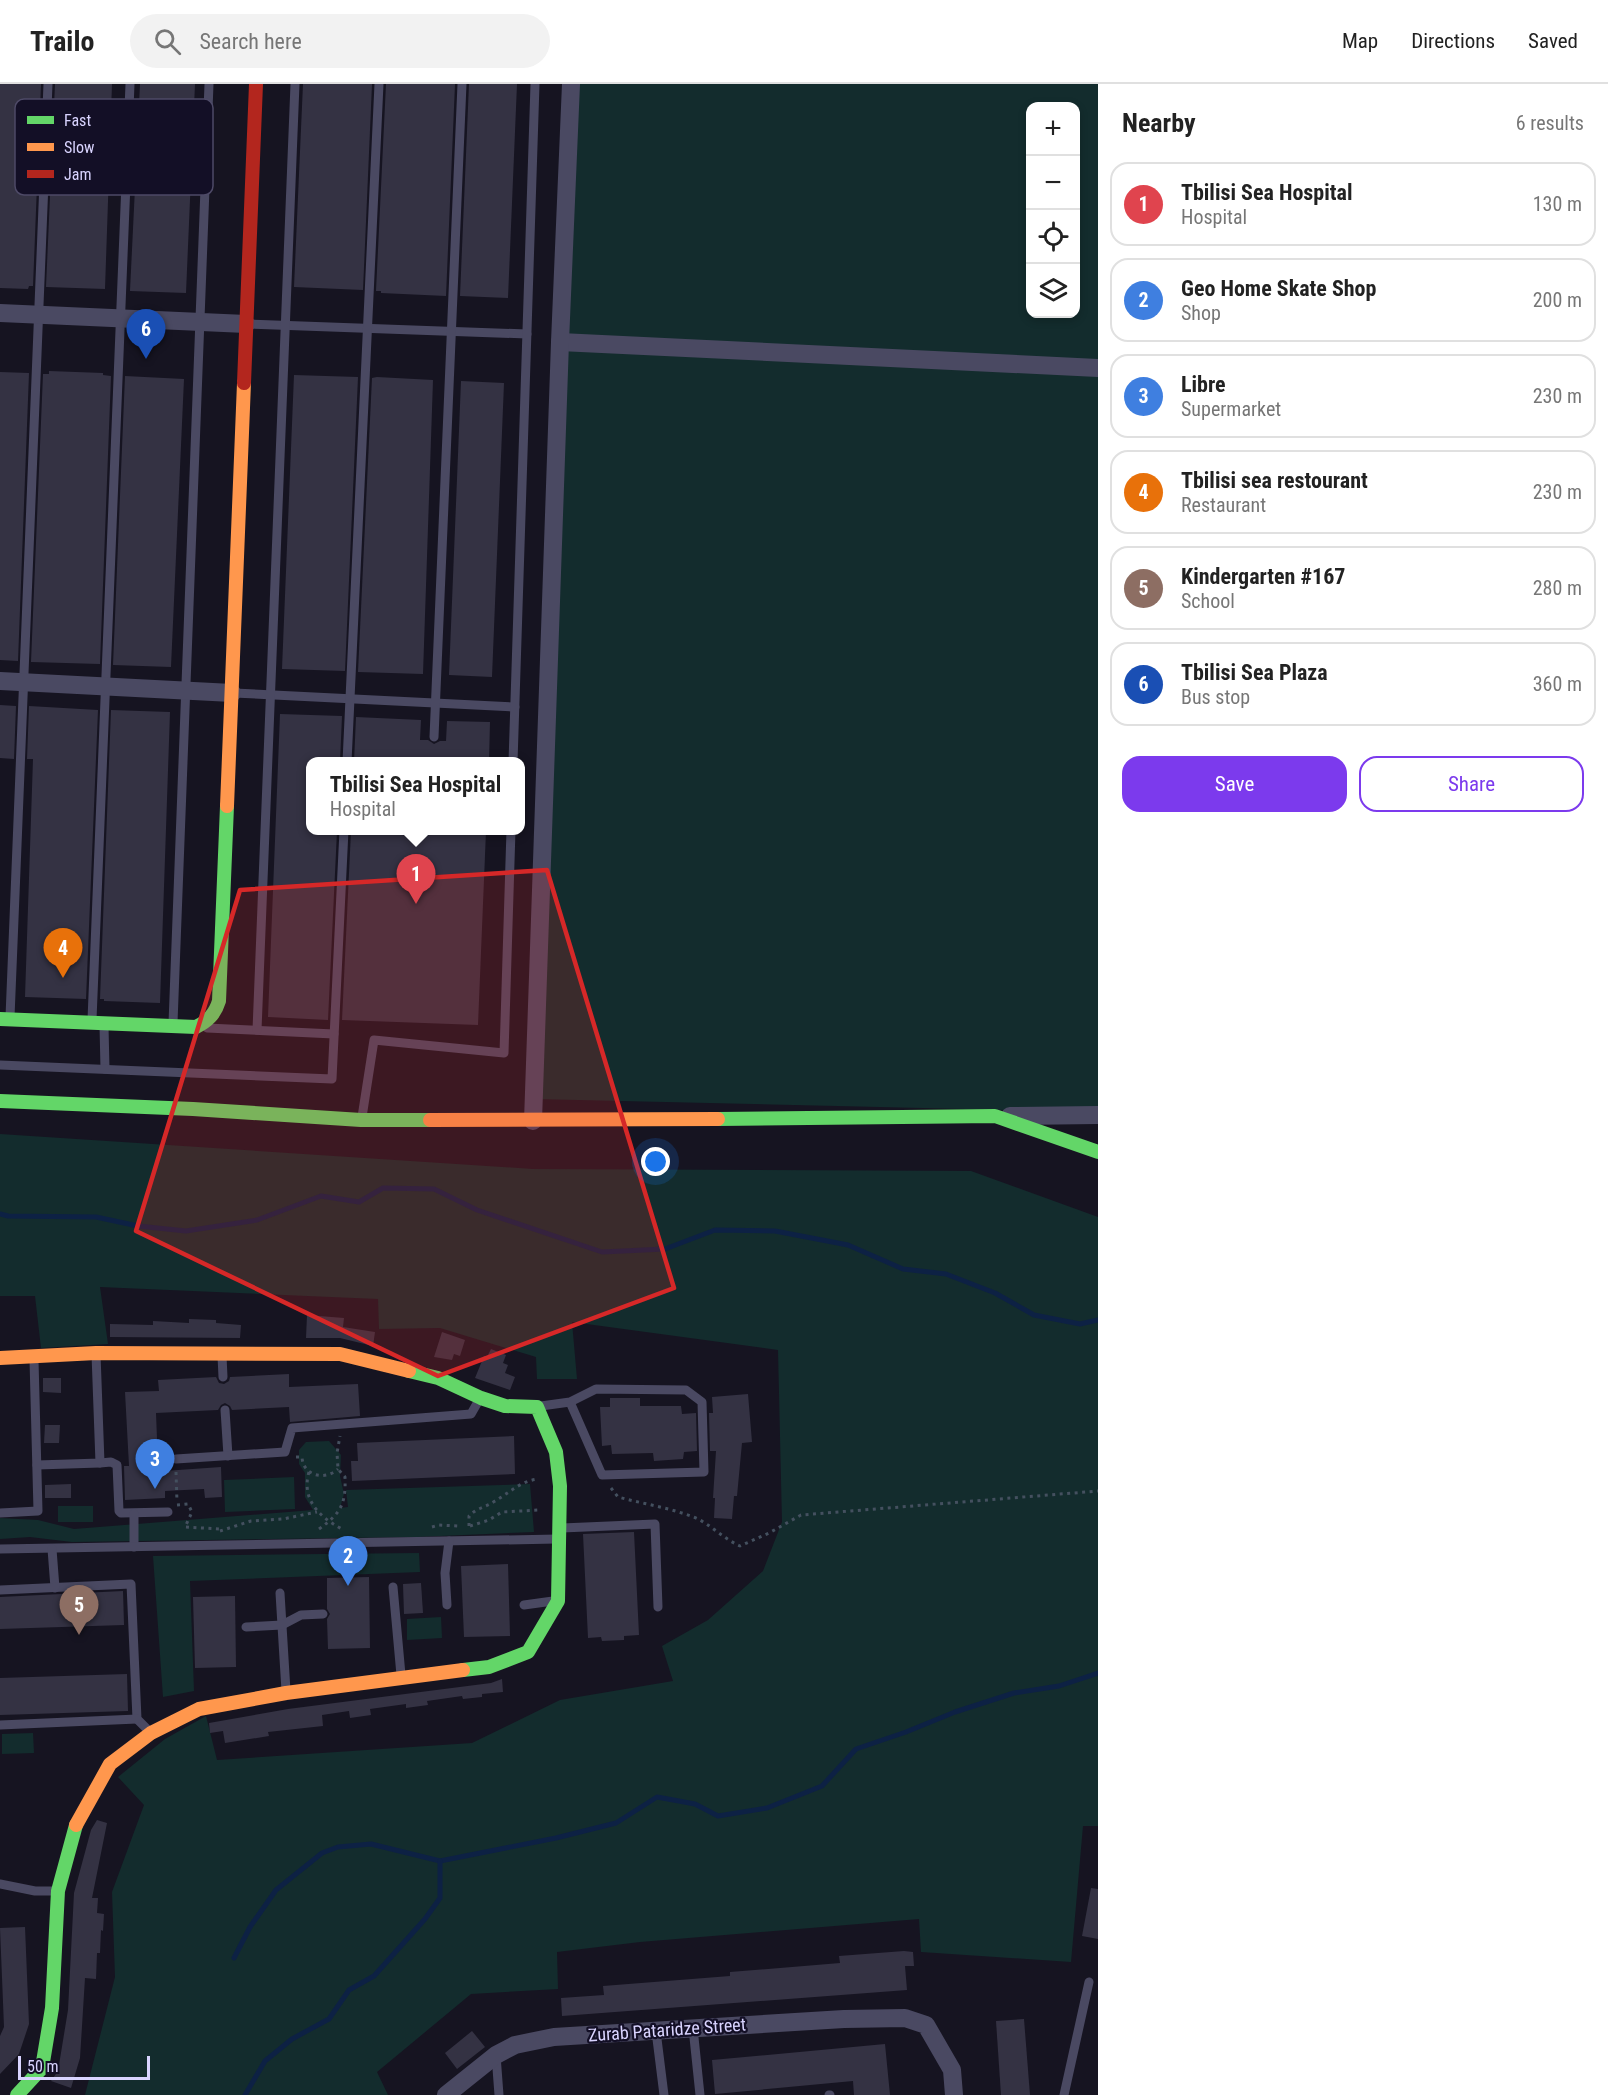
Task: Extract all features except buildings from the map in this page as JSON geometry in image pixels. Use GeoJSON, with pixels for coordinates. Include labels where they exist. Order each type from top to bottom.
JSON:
{"type":"FeatureCollection","features":[{"type":"Feature","properties":{"kind":"street"},"geometry":{"type":"LineString","coordinates":[[5,1019],[196,1027],[206,1023],[215,1013],[219,1000],[256,84]]}},
{"type":"Feature","properties":{"kind":"street"},"geometry":{"type":"LineString","coordinates":[[533,1121],[571,84]]}},
{"type":"Feature","properties":{"kind":"street"},"geometry":{"type":"LineString","coordinates":[[0,314],[246,324]]}},
{"type":"Feature","properties":{"kind":"street"},"geometry":{"type":"LineString","coordinates":[[560,342],[1098,368]]}},
{"type":"Feature","properties":{"kind":"street"},"geometry":{"type":"LineString","coordinates":[[0,681],[232,693]]}},
{"type":"Feature","properties":{"kind":"street"},"geometry":{"type":"LineString","coordinates":[[0,1101],[193,1109],[361,1120],[533,1121],[1098,1115]]}},
{"type":"Feature","properties":{"kind":"street"},"geometry":{"type":"LineString","coordinates":[[995,1116],[1098,1152]]}},
{"type":"Feature","properties":{"kind":"street"},"geometry":{"type":"LineString","coordinates":[[0,1358],[96,1353],[340,1354],[438,1378],[481,1398],[505,1406],[537,1407],[556,1452],[560,1509],[558,1601],[528,1652],[489,1666],[286,1693],[199,1709],[151,1733],[110,1764],[76,1824],[58,1891],[52,2008],[42,2068],[17,2095]]}},
{"type":"Feature","properties":{"kind":"street","name":"Zurab Pataridze Street"},"geometry":{"type":"LineString","coordinates":[[446,2095],[496,2055],[515,2045],[554,2037],[844,2019],[905,2018],[926,2025],[952,2070],[954,2095]]}},
{"type":"Feature","properties":{"kind":"lane"},"geometry":{"type":"LineString","coordinates":[[47,99],[48,84]]}},
{"type":"Feature","properties":{"kind":"lane"},"geometry":{"type":"LineString","coordinates":[[129,99],[130,84]]}},
{"type":"Feature","properties":{"kind":"lane"},"geometry":{"type":"LineString","coordinates":[[208,99],[209,84]]}},
{"type":"Feature","properties":{"kind":"lane"},"geometry":{"type":"LineString","coordinates":[[257,1030],[295,84]]}},
{"type":"Feature","properties":{"kind":"lane"},"geometry":{"type":"LineString","coordinates":[[347,757],[379,84]]}},
{"type":"Feature","properties":{"kind":"lane"},"geometry":{"type":"LineString","coordinates":[[434,737],[462,84]]}},
{"type":"Feature","properties":{"kind":"lane"},"geometry":{"type":"LineString","coordinates":[[513,757],[535,84]]}},
{"type":"Feature","properties":{"kind":"lane"},"geometry":{"type":"LineString","coordinates":[[5,1019],[24,682],[44,195]]}},
{"type":"Feature","properties":{"kind":"lane"},"geometry":{"type":"LineString","coordinates":[[105,1069],[98,1023],[105,686],[125,195]]}},
{"type":"Feature","properties":{"kind":"lane"},"geometry":{"type":"LineString","coordinates":[[172,1026],[205,195]]}},
{"type":"Feature","properties":{"kind":"lane"},"geometry":{"type":"LineString","coordinates":[[246,324],[527,334]]}},
{"type":"Feature","properties":{"kind":"lane"},"geometry":{"type":"LineString","coordinates":[[232,693],[515,707]]}},
{"type":"Feature","properties":{"kind":"lane"},"geometry":{"type":"LineString","coordinates":[[0,1065],[332,1079],[344,835]]}},
{"type":"Feature","properties":{"kind":"lane"},"geometry":{"type":"LineString","coordinates":[[361,1120],[374,1040],[504,1053],[511,835]]}},
{"type":"Feature","properties":{"kind":"lane"},"geometry":{"type":"LineString","coordinates":[[196,1027],[334,1034]]}},
{"type":"Feature","properties":{"kind":"lane"},"geometry":{"type":"LineString","coordinates":[[96,1353],[100,1463]]}},
{"type":"Feature","properties":{"kind":"lane"},"geometry":{"type":"LineString","coordinates":[[221,1353],[223,1377]]}},
{"type":"Feature","properties":{"kind":"lane"},"geometry":{"type":"LineString","coordinates":[[0,1513],[38,1511],[34,1357]]}},
{"type":"Feature","properties":{"kind":"lane"},"geometry":{"type":"LineString","coordinates":[[537,1407],[570,1402],[596,1389],[686,1390],[702,1402],[704,1472],[602,1475],[570,1402]]}},
{"type":"Feature","properties":{"kind":"lane"},"geometry":{"type":"LineString","coordinates":[[176,1460],[285,1452],[292,1428],[471,1414],[481,1398]]}},
{"type":"Feature","properties":{"kind":"lane"},"geometry":{"type":"LineString","coordinates":[[225,1410],[228,1456]]}},
{"type":"Feature","properties":{"kind":"lane"},"geometry":{"type":"LineString","coordinates":[[37,1465],[111,1462],[117,1465],[119,1510],[125,1514],[168,1512]]}},
{"type":"Feature","properties":{"kind":"lane"},"geometry":{"type":"LineString","coordinates":[[134,1514],[134,1547]]}},
{"type":"Feature","properties":{"kind":"lane"},"geometry":{"type":"LineString","coordinates":[[0,1549],[449,1541],[655,1524],[658,1607]]}},
{"type":"Feature","properties":{"kind":"lane"},"geometry":{"type":"LineString","coordinates":[[447,1605],[445,1573],[449,1541]]}},
{"type":"Feature","properties":{"kind":"lane"},"geometry":{"type":"LineString","coordinates":[[52,1549],[55,1588]]}},
{"type":"Feature","properties":{"kind":"lane"},"geometry":{"type":"LineString","coordinates":[[0,1590],[131,1584],[137,1719],[151,1733]]}},
{"type":"Feature","properties":{"kind":"lane"},"geometry":{"type":"LineString","coordinates":[[393,1587],[402,1678]]}},
{"type":"Feature","properties":{"kind":"lane"},"geometry":{"type":"LineString","coordinates":[[280,1593],[286,1693]]}},
{"type":"Feature","properties":{"kind":"lane"},"geometry":{"type":"LineString","coordinates":[[524,1605],[558,1601]]}},
{"type":"Feature","properties":{"kind":"lane"},"geometry":{"type":"LineString","coordinates":[[246,1627],[282,1625],[301,1615],[323,1614]]}},
{"type":"Feature","properties":{"kind":"lane"},"geometry":{"type":"LineString","coordinates":[[0,1725],[137,1719]]}},
{"type":"Feature","properties":{"kind":"lane"},"geometry":{"type":"LineString","coordinates":[[0,1884],[35,1891],[58,1891]]}},
{"type":"Feature","properties":{"kind":"lane"},"geometry":{"type":"LineString","coordinates":[[1064,2095],[1089,1982]]}},
{"type":"Feature","properties":{"kind":"lane"},"geometry":{"type":"LineString","coordinates":[[693,2028],[700,2095]]}},
{"type":"Feature","properties":{"kind":"lane"},"geometry":{"type":"LineString","coordinates":[[656,2031],[664,2095]]}},
{"type":"Feature","properties":{"kind":"lane"},"geometry":{"type":"LineString","coordinates":[[496,2055],[499,2095]]}},
{"type":"Feature","properties":{"kind":"path"},"geometry":{"type":"LineString","coordinates":[[298,1544],[329,1522],[340,1510],[345,1495],[345,1477],[338,1469],[340,1424]]}},
{"type":"Feature","properties":{"kind":"path"},"geometry":{"type":"LineString","coordinates":[[285,1452],[291,1458],[302,1457],[302,1465],[309,1472],[322,1476],[331,1475],[338,1469]]}},
{"type":"Feature","properties":{"kind":"path"},"geometry":{"type":"LineString","coordinates":[[168,1512],[177,1512],[176,1460]]}},
{"type":"Feature","properties":{"kind":"path"},"geometry":{"type":"LineString","coordinates":[[309,1472],[306,1481],[308,1497],[318,1512],[329,1522],[344,1530]]}},
{"type":"Feature","properties":{"kind":"path"},"geometry":{"type":"LineString","coordinates":[[602,1475],[618,1497],[669,1509],[698,1519],[740,1546],[801,1515],[1098,1491]]}},
{"type":"Feature","properties":{"kind":"path"},"geometry":{"type":"LineString","coordinates":[[469,1526],[469,1516],[477,1508],[492,1503],[529,1480],[559,1477]]}},
{"type":"Feature","properties":{"kind":"path"},"geometry":{"type":"LineString","coordinates":[[177,1505],[188,1504],[192,1512],[185,1527],[222,1529],[250,1521],[283,1519],[318,1512]]}},
{"type":"Feature","properties":{"kind":"path"},"geometry":{"type":"LineString","coordinates":[[427,1529],[439,1525],[469,1526],[489,1520],[502,1512],[560,1509]]}},
{"type":"Feature","properties":{"kind":"path"},"geometry":{"type":"LineString","coordinates":[[200,1546],[222,1529]]}},
{"type":"Feature","properties":{"kind":"highlighted area"},"geometry":{"type":"Polygon","coordinates":[[[547,870],[674,1288],[438,1376],[136,1231],[240,890],[547,870]]]}},
{"type":"Feature","properties":{"kind":"green space"},"geometry":{"type":"Polygon","coordinates":[[[571,84],[1098,84],[1098,1112],[533,1099],[571,84]]]}},
{"type":"Feature","properties":{"kind":"green space"},"geometry":{"type":"Polygon","coordinates":[[[0,1134],[533,1169],[971,1171],[1098,1217],[1098,1826],[1083,1826],[1071,1962],[921,1952],[919,1919],[640,1942],[557,1952],[558,1989],[471,1994],[377,2072],[388,2095],[85,2095],[115,1977],[112,1892],[144,1805],[118,1777],[165,1739],[206,1716],[217,1760],[472,1743],[560,1700],[673,1681],[662,1646],[708,1620],[763,1571],[782,1522],[778,1350],[572,1322],[577,1379],[537,1379],[536,1357],[440,1328],[379,1329],[378,1299],[100,1287],[108,1344],[41,1348],[35,1296],[0,1296],[0,1134]]]}},
{"type":"Feature","properties":{"kind":"green space"},"geometry":{"type":"Polygon","coordinates":[[[329,1441],[341,1455],[340,1476],[344,1494],[340,1508],[348,1507],[346,1490],[530,1484],[534,1532],[417,1537],[72,1542],[30,1537],[0,1539],[0,1518],[38,1520],[74,1529],[313,1510],[305,1497],[305,1473],[299,1464],[299,1450],[306,1442],[329,1441]]]}},
{"type":"Feature","properties":{"kind":"green space"},"geometry":{"type":"Polygon","coordinates":[[[294,1477],[295,1509],[225,1512],[224,1480],[294,1477]]]}},
{"type":"Feature","properties":{"kind":"green space"},"geometry":{"type":"Polygon","coordinates":[[[58,1506],[93,1506],[93,1522],[58,1522],[58,1506]]]}},
{"type":"Feature","properties":{"kind":"green space"},"geometry":{"type":"Polygon","coordinates":[[[419,1553],[420,1572],[190,1581],[194,1691],[163,1697],[153,1556],[419,1553]]]}},
{"type":"Feature","properties":{"kind":"green space"},"geometry":{"type":"Polygon","coordinates":[[[441,1617],[442,1638],[407,1640],[407,1619],[441,1617]]]}},
{"type":"Feature","properties":{"kind":"green space"},"geometry":{"type":"Polygon","coordinates":[[[33,1733],[34,1753],[2,1754],[2,1734],[33,1733]]]}},
{"type":"Feature","properties":{"kind":"waterway"},"geometry":{"type":"LineString","coordinates":[[0,1214],[96,1217],[138,1226],[186,1231],[257,1220],[321,1196],[359,1202],[383,1188],[434,1189],[477,1210],[602,1252],[665,1249],[715,1230],[775,1231],[848,1245],[903,1269],[946,1274],[995,1293],[1034,1315],[1080,1324],[1098,1320]]}},
{"type":"Feature","properties":{"kind":"waterway"},"geometry":{"type":"LineString","coordinates":[[234,1958],[250,1927],[276,1890],[322,1853],[338,1847],[371,1844],[440,1861],[556,1838],[616,1823],[657,1797],[695,1804],[718,1816],[767,1808],[822,1786],[856,1749],[955,1712],[1014,1693],[1059,1686],[1098,1673]]}},
{"type":"Feature","properties":{"kind":"waterway"},"geometry":{"type":"LineString","coordinates":[[245,2095],[265,2061],[292,2039],[329,2019],[349,1990],[374,1976],[425,1919],[440,1898],[440,1861]]}},
{"type":"Feature","properties":{"kind":"traffic: fast"},"geometry":{"type":"LineString","coordinates":[[0,1019],[196,1027],[207,1020],[219,1001],[227,806]]}},
{"type":"Feature","properties":{"kind":"traffic: fast"},"geometry":{"type":"LineString","coordinates":[[0,1101],[193,1109],[361,1120],[430,1120]]}},
{"type":"Feature","properties":{"kind":"traffic: fast"},"geometry":{"type":"LineString","coordinates":[[718,1119],[995,1116],[1098,1152]]}},
{"type":"Feature","properties":{"kind":"traffic: fast"},"geometry":{"type":"LineString","coordinates":[[409,1371],[438,1378],[481,1398],[505,1406],[537,1407],[556,1452],[560,1486],[558,1601],[528,1652],[489,1667],[463,1670]]}},
{"type":"Feature","properties":{"kind":"traffic: fast"},"geometry":{"type":"LineString","coordinates":[[17,2095],[42,2068],[52,2008],[58,1891],[76,1825]]}},
{"type":"Feature","properties":{"kind":"traffic: slow"},"geometry":{"type":"LineString","coordinates":[[227,806],[244,383]]}},
{"type":"Feature","properties":{"kind":"traffic: slow"},"geometry":{"type":"LineString","coordinates":[[430,1120],[718,1119]]}},
{"type":"Feature","properties":{"kind":"traffic: slow"},"geometry":{"type":"LineString","coordinates":[[0,1358],[96,1353],[340,1354],[409,1371]]}},
{"type":"Feature","properties":{"kind":"traffic: slow"},"geometry":{"type":"LineString","coordinates":[[76,1825],[110,1764],[151,1733],[199,1709],[286,1693],[463,1670]]}},
{"type":"Feature","properties":{"kind":"traffic: jam"},"geometry":{"type":"LineString","coordinates":[[244,383],[256,84]]}},
{"type":"Feature","properties":{"kind":"place","name":"Tbilisi Sea Plaza"},"geometry":{"type":"Point","coordinates":[146,359]}},
{"type":"Feature","properties":{"kind":"place","name":"Tbilisi Sea Hospital"},"geometry":{"type":"Point","coordinates":[416,904]}},
{"type":"Feature","properties":{"kind":"place","name":"Tbilisi sea restourant"},"geometry":{"type":"Point","coordinates":[63,978]}},
{"type":"Feature","properties":{"kind":"place","name":"Libre"},"geometry":{"type":"Point","coordinates":[155,1489]}},
{"type":"Feature","properties":{"kind":"place","name":"Geo Home Skate Shop"},"geometry":{"type":"Point","coordinates":[348,1586]}},
{"type":"Feature","properties":{"kind":"place","name":"Kindergarten #167"},"geometry":{"type":"Point","coordinates":[79,1635]}}]}
